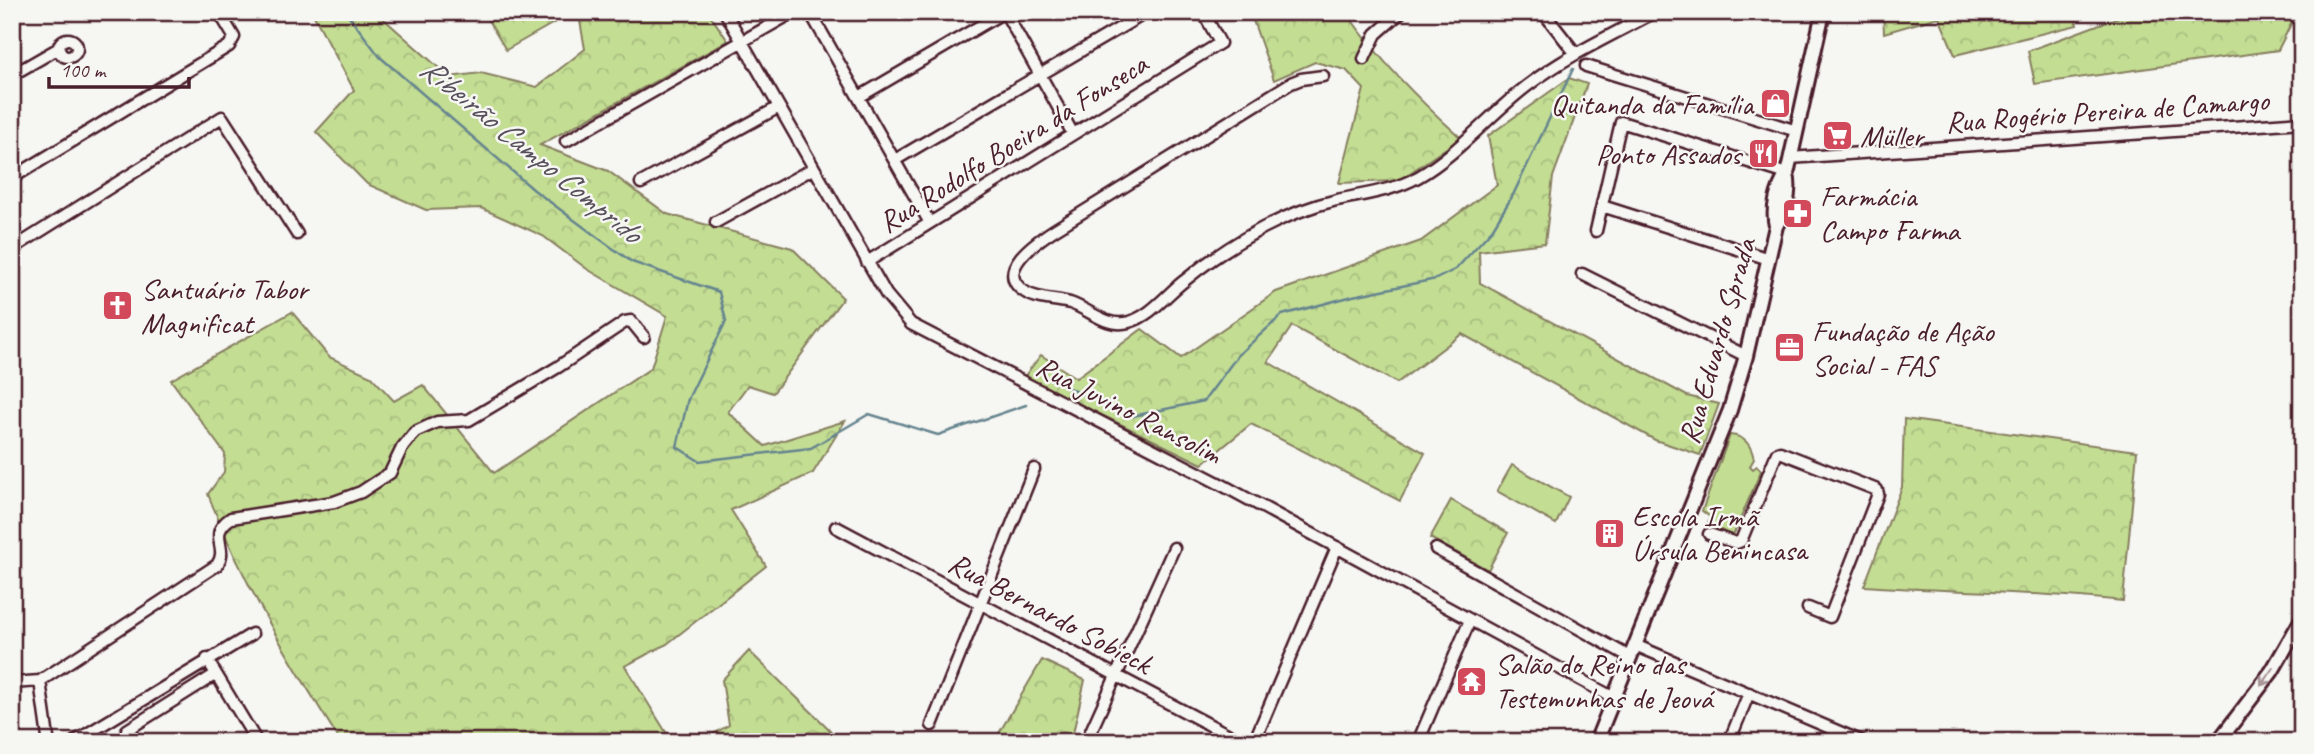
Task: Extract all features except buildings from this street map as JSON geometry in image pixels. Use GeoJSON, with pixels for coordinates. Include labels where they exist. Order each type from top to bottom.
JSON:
{"type":"FeatureCollection","features":[{"type":"Feature","properties":{"kind":"main road","name":"Rua Eduardo Sprada"},"geometry":{"type":"LineString","coordinates":[[1596,742],[1722,430],[1746,356],[1776,226],[1773,215],[1780,184],[1787,174],[1823,12]]}},
{"type":"Feature","properties":{"kind":"main road"},"geometry":{"type":"LineString","coordinates":[[2218,742],[2272,671],[2302,619]]}},
{"type":"Feature","properties":{"kind":"street"},"geometry":{"type":"LineString","coordinates":[[12,178],[229,46],[234,37],[219,12]]}},
{"type":"Feature","properties":{"kind":"street","name":"Rua Juvino Ransolim"},"geometry":{"type":"LineString","coordinates":[[725,12],[867,262],[893,304],[911,324],[1224,486],[1614,698]]}},
{"type":"Feature","properties":{"kind":"street"},"geometry":{"type":"LineString","coordinates":[[566,141],[794,12]]}},
{"type":"Feature","properties":{"kind":"street"},"geometry":{"type":"LineString","coordinates":[[810,12],[930,223]]}},
{"type":"Feature","properties":{"kind":"street"},"geometry":{"type":"LineString","coordinates":[[859,97],[1005,12],[1073,134]]}},
{"type":"Feature","properties":{"kind":"street"},"geometry":{"type":"LineString","coordinates":[[895,160],[1147,12]]}},
{"type":"Feature","properties":{"kind":"street","name":"Rua Rodolfo Boeira da Fonseca"},"geometry":{"type":"LineString","coordinates":[[867,262],[1220,43],[1203,12]]}},
{"type":"Feature","properties":{"kind":"street"},"geometry":{"type":"LineString","coordinates":[[1364,59],[1376,34],[1401,12]]}},
{"type":"Feature","properties":{"kind":"street"},"geometry":{"type":"LineString","coordinates":[[1543,12],[1576,54]]}},
{"type":"Feature","properties":{"kind":"street"},"geometry":{"type":"LineString","coordinates":[[1323,76],[1310,76],[1291,83],[1054,230],[1018,259],[1013,276],[1017,285],[1033,296],[1074,304],[1108,322],[1120,323],[1139,318],[1202,266],[1264,227],[1313,207],[1402,185],[1417,177],[1443,159],[1530,83],[1576,54],[1655,12]]}},
{"type":"Feature","properties":{"kind":"street"},"geometry":{"type":"LineString","coordinates":[[12,75],[59,48]]}},
{"type":"Feature","properties":{"kind":"street"},"geometry":{"type":"LineString","coordinates":[[1586,66],[1797,131]]}},
{"type":"Feature","properties":{"kind":"street"},"geometry":{"type":"LineString","coordinates":[[641,183],[779,107]]}},
{"type":"Feature","properties":{"kind":"street"},"geometry":{"type":"LineString","coordinates":[[12,249],[222,117],[296,234]]}},
{"type":"Feature","properties":{"kind":"street"},"geometry":{"type":"LineString","coordinates":[[1596,231],[1620,122],[1787,174]]}},
{"type":"Feature","properties":{"kind":"street","name":"Rua Rogério Pereira de Camargo"},"geometry":{"type":"LineString","coordinates":[[1790,158],[2302,122]]}},
{"type":"Feature","properties":{"kind":"street"},"geometry":{"type":"LineString","coordinates":[[716,222],[814,168]]}},
{"type":"Feature","properties":{"kind":"street"},"geometry":{"type":"LineString","coordinates":[[1602,206],[1769,259]]}},
{"type":"Feature","properties":{"kind":"street"},"geometry":{"type":"LineString","coordinates":[[1582,274],[1746,356]]}},
{"type":"Feature","properties":{"kind":"street"},"geometry":{"type":"LineString","coordinates":[[12,683],[40,681],[217,565],[222,556],[218,531],[223,523],[231,518],[348,498],[390,472],[408,438],[426,425],[469,419],[558,367],[625,322],[631,321],[644,337]]}},
{"type":"Feature","properties":{"kind":"street"},"geometry":{"type":"LineString","coordinates":[[1709,534],[1736,544],[1741,541],[1777,453],[1780,452],[1877,490],[1878,494],[1830,617],[1808,608]]}},
{"type":"Feature","properties":{"kind":"street"},"geometry":{"type":"LineString","coordinates":[[932,724],[1034,469]]}},
{"type":"Feature","properties":{"kind":"street","name":"Rua Bernardo Sobieck"},"geometry":{"type":"LineString","coordinates":[[836,527],[1242,742]]}},
{"type":"Feature","properties":{"kind":"street"},"geometry":{"type":"LineString","coordinates":[[1254,742],[1337,547]]}},
{"type":"Feature","properties":{"kind":"street"},"geometry":{"type":"LineString","coordinates":[[1086,742],[1174,548]]}},
{"type":"Feature","properties":{"kind":"street"},"geometry":{"type":"LineString","coordinates":[[1436,549],[1633,651],[1749,693],[1861,741]]}},
{"type":"Feature","properties":{"kind":"street"},"geometry":{"type":"LineString","coordinates":[[1418,742],[1470,620]]}},
{"type":"Feature","properties":{"kind":"street"},"geometry":{"type":"LineString","coordinates":[[74,742],[252,634]]}},
{"type":"Feature","properties":{"kind":"street"},"geometry":{"type":"LineString","coordinates":[[207,659],[257,742]]}},
{"type":"Feature","properties":{"kind":"street"},"geometry":{"type":"LineString","coordinates":[[134,742],[127,730],[216,674]]}},
{"type":"Feature","properties":{"kind":"street"},"geometry":{"type":"LineString","coordinates":[[40,681],[48,738]]}},
{"type":"Feature","properties":{"kind":"street"},"geometry":{"type":"LineString","coordinates":[[164,686],[174,701]]}},
{"type":"Feature","properties":{"kind":"street"},"geometry":{"type":"LineString","coordinates":[[1729,742],[1749,693]]}},
{"type":"Feature","properties":{"kind":"street"},"geometry":{"type":"LineString","coordinates":[[150,694],[160,709]]}},
{"type":"Feature","properties":{"kind":"green space"},"geometry":{"type":"Polygon","coordinates":[[[312,12],[376,12],[449,77],[481,73],[537,87],[585,49],[580,21],[596,12],[708,12],[728,41],[540,145],[608,171],[667,214],[792,248],[843,298],[773,393],[748,385],[728,412],[765,446],[845,421],[813,473],[731,510],[766,566],[667,644],[625,666],[672,742],[341,742],[285,652],[236,559],[208,494],[224,472],[225,454],[171,380],[292,312],[329,357],[371,376],[394,401],[423,385],[494,473],[651,368],[667,316],[587,269],[543,236],[481,208],[426,210],[367,184],[316,132],[354,90],[312,12]]]}},
{"type":"Feature","properties":{"kind":"green space"},"geometry":{"type":"Polygon","coordinates":[[[483,12],[573,12],[506,50],[483,12]]]}},
{"type":"Feature","properties":{"kind":"green space"},"geometry":{"type":"Polygon","coordinates":[[[1250,12],[1346,12],[1400,78],[1461,138],[1398,181],[1339,183],[1364,89],[1346,70],[1315,62],[1274,80],[1250,12]]]}},
{"type":"Feature","properties":{"kind":"green space"},"geometry":{"type":"Polygon","coordinates":[[[1883,12],[2074,12],[2077,25],[1955,55],[1939,17],[1884,33],[1883,12]]]}},
{"type":"Feature","properties":{"kind":"green space"},"geometry":{"type":"Polygon","coordinates":[[[2132,12],[2297,12],[2278,50],[2035,84],[2028,51],[2132,12]]]}},
{"type":"Feature","properties":{"kind":"green space"},"geometry":{"type":"Polygon","coordinates":[[[1569,78],[1587,84],[1553,177],[1545,243],[1479,251],[1480,283],[1687,396],[1719,404],[1700,455],[1655,440],[1462,334],[1397,383],[1292,326],[1268,362],[1425,453],[1400,501],[1251,424],[1202,464],[1024,377],[1041,355],[1076,378],[1142,329],[1181,358],[1276,292],[1421,241],[1497,185],[1488,136],[1569,78]]]}},
{"type":"Feature","properties":{"kind":"green space"},"geometry":{"type":"Polygon","coordinates":[[[1904,419],[2137,451],[2123,601],[2058,595],[1864,586],[1902,487],[1904,419]]]}},
{"type":"Feature","properties":{"kind":"green space"},"geometry":{"type":"Polygon","coordinates":[[[1730,435],[1747,442],[1754,459],[1750,466],[1753,469],[1757,466],[1761,471],[1733,536],[1708,524],[1710,517],[1702,511],[1730,435]]]}},
{"type":"Feature","properties":{"kind":"green space"},"geometry":{"type":"Polygon","coordinates":[[[1512,465],[1569,497],[1556,524],[1497,491],[1512,465]]]}},
{"type":"Feature","properties":{"kind":"green space"},"geometry":{"type":"Polygon","coordinates":[[[1451,500],[1508,533],[1488,570],[1430,538],[1451,500]]]}},
{"type":"Feature","properties":{"kind":"green space"},"geometry":{"type":"Polygon","coordinates":[[[749,651],[840,742],[699,742],[729,725],[722,680],[749,651]]]}},
{"type":"Feature","properties":{"kind":"green space"},"geometry":{"type":"Polygon","coordinates":[[[1042,660],[1085,680],[1071,742],[992,742],[995,740],[1042,660]]]}},
{"type":"Feature","properties":{"kind":"waterway","name":"Ribeirão Campo Comprido"},"geometry":{"type":"LineString","coordinates":[[346,12],[380,57],[534,190],[632,262],[719,292],[726,321],[688,399],[677,447],[699,461],[811,448],[869,414],[938,435],[1026,405]]}},
{"type":"Feature","properties":{"kind":"waterway","name":"Ribeirão Campo Comprido"},"geometry":{"type":"LineString","coordinates":[[1066,387],[1133,416],[1204,401],[1238,355],[1282,315],[1353,296],[1436,279],[1456,269],[1491,231],[1513,195],[1573,69]]}},
{"type":"Feature","properties":{"kind":"place","name":"Quitanda da Família"},"geometry":{"type":"Point","coordinates":[1776,104]}},
{"type":"Feature","properties":{"kind":"place","name":"Müller"},"geometry":{"type":"Point","coordinates":[1837,136]}},
{"type":"Feature","properties":{"kind":"place","name":"Ponto Assados"},"geometry":{"type":"Point","coordinates":[1764,154]}},
{"type":"Feature","properties":{"kind":"place","name":"Farmácia Campo Farma"},"geometry":{"type":"Point","coordinates":[1797,213]}},
{"type":"Feature","properties":{"kind":"place","name":"Santuário Tabor Magnificat"},"geometry":{"type":"Point","coordinates":[118,306]}},
{"type":"Feature","properties":{"kind":"place","name":"Fundação de Ação Social - FAS"},"geometry":{"type":"Point","coordinates":[1789,348]}},
{"type":"Feature","properties":{"kind":"place","name":"Escola Irmã Úrsula Benincasa"},"geometry":{"type":"Point","coordinates":[1609,533]}},
{"type":"Feature","properties":{"kind":"place","name":"Salão do Reino das Testemunhas de Jeová"},"geometry":{"type":"Point","coordinates":[1472,681]}}]}
